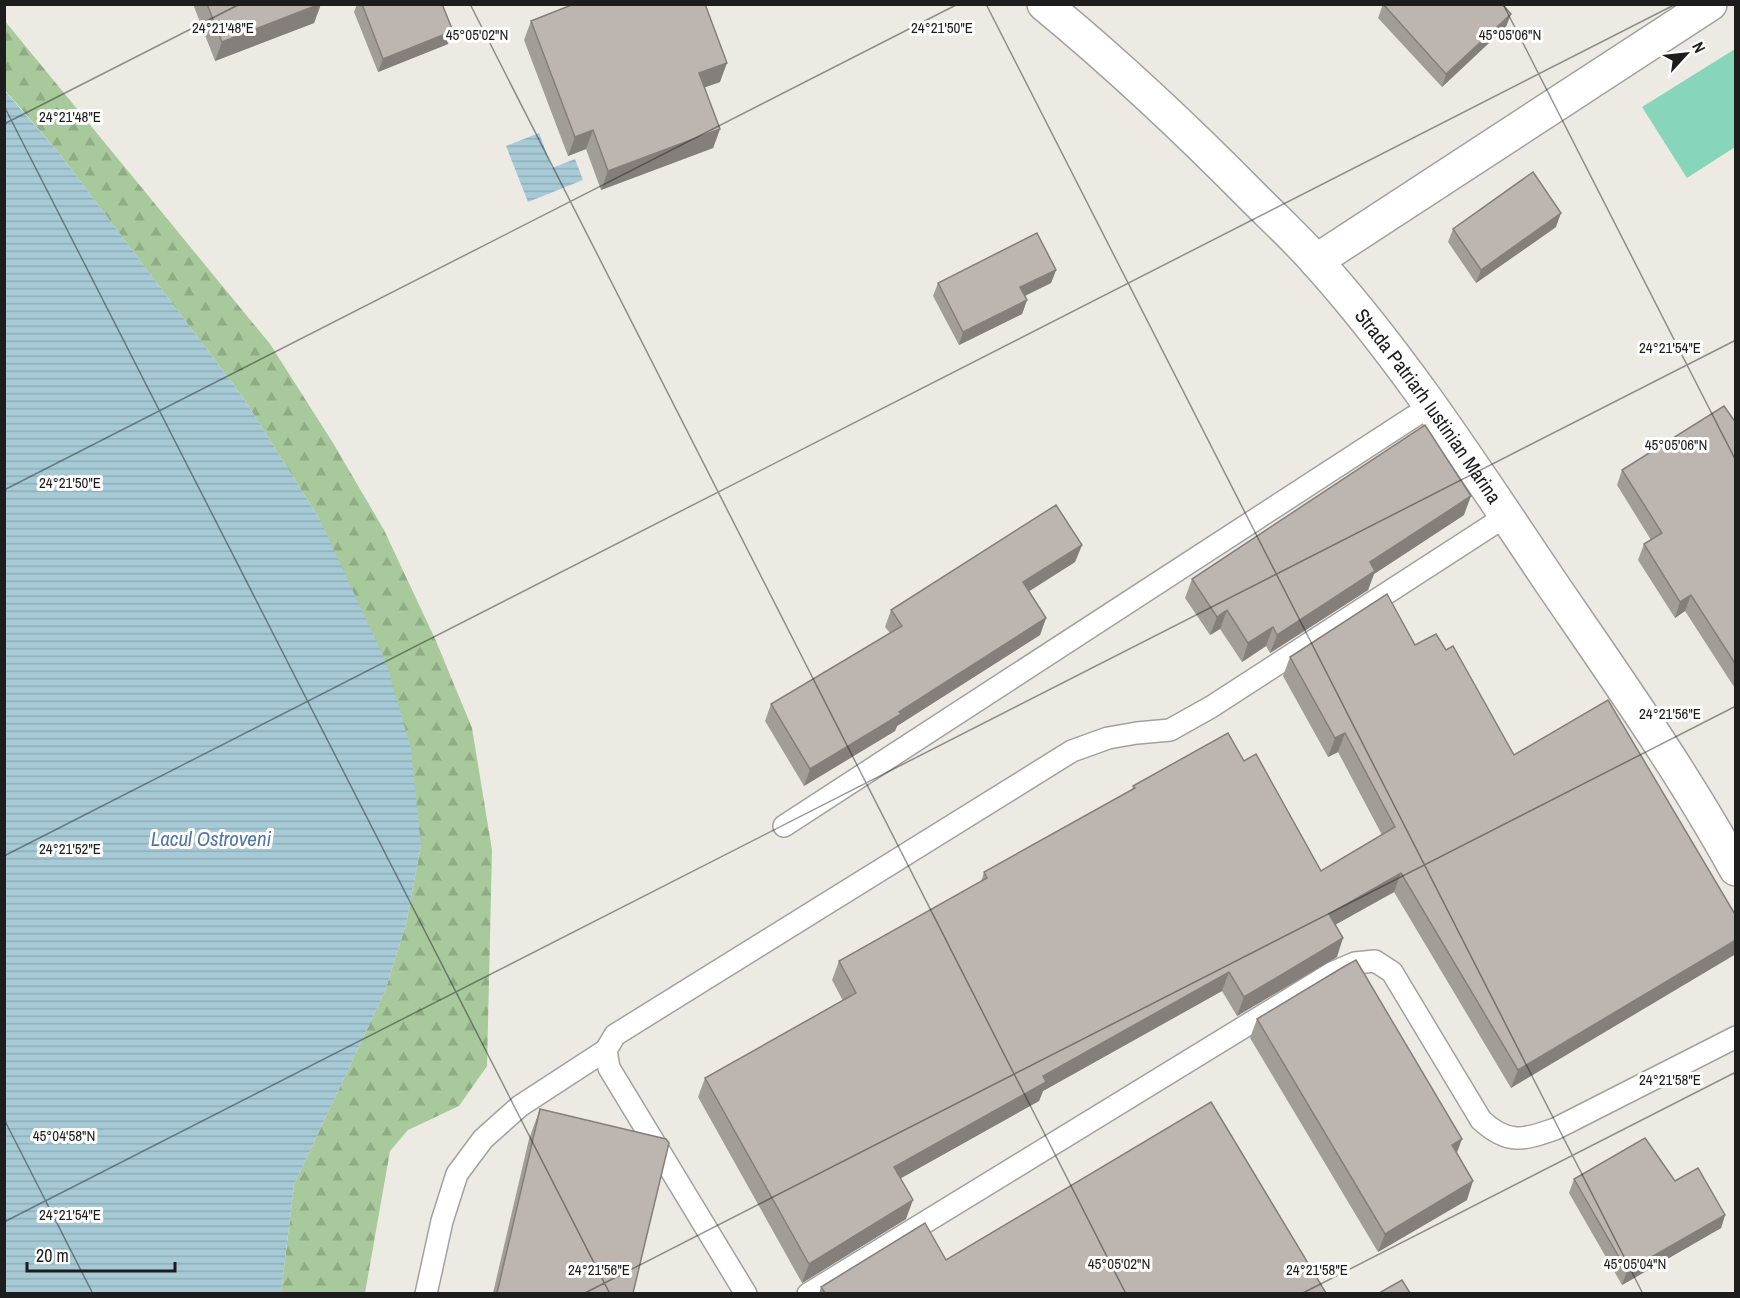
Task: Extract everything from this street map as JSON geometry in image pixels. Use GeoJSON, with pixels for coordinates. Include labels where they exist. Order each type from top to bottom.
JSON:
{"type":"FeatureCollection","features":[{"type":"Feature","properties":{"kind":"street","name":"Strada Patriarh Iustinian Marina"},"geometry":{"type":"LineString","coordinates":[[1044,4],[1091,43],[1189,132],[1317,261],[1371,327],[1430,406],[1652,731],[1724,817],[1736,869]]}},
{"type":"Feature","properties":{"kind":"street"},"geometry":{"type":"LineString","coordinates":[[1317,261],[1710,4]]}},
{"type":"Feature","properties":{"kind":"lane"},"geometry":{"type":"LineString","coordinates":[[784,826],[1430,406]]}},
{"type":"Feature","properties":{"kind":"lane"},"geometry":{"type":"LineString","coordinates":[[426,1293],[442,1221],[457,1174],[483,1139],[520,1106],[606,1050],[615,1035],[1072,751],[1108,738],[1170,730],[1211,707],[1506,516]]}},
{"type":"Feature","properties":{"kind":"lane"},"geometry":{"type":"LineString","coordinates":[[808,1293],[1312,985],[1355,963],[1375,961],[1392,972],[1482,1120],[1494,1132],[1512,1139],[1530,1138],[1555,1129],[1736,1037]]}},
{"type":"Feature","properties":{"kind":"lane"},"geometry":{"type":"LineString","coordinates":[[606,1050],[609,1068],[746,1293]]}},
{"type":"Feature","properties":{"kind":"green space"},"geometry":{"type":"Polygon","coordinates":[[[4,20],[270,344],[333,443],[384,530],[436,641],[472,728],[492,850],[487,1066],[459,1106],[408,1130],[390,1151],[365,1293],[281,1293],[294,1185],[385,991],[406,924],[421,845],[319,518],[242,396],[59,153],[5,90],[4,20]]]}},
{"type":"Feature","properties":{"kind":"green space"},"geometry":{"type":"Polygon","coordinates":[[[1735,49],[1735,147],[1687,178],[1642,107],[1735,49]]]}},
{"type":"Feature","properties":{"kind":"water","name":"Lacul Ostroveni"},"geometry":{"type":"Polygon","coordinates":[[[4,90],[59,153],[242,396],[319,518],[386,662],[411,749],[421,845],[406,924],[385,991],[294,1185],[281,1293],[5,1293],[4,90]]]}},
{"type":"Feature","properties":{"kind":"water"},"geometry":{"type":"Polygon","coordinates":[[[539,133],[552,168],[575,159],[583,180],[528,202],[506,146],[539,133]]]}},
{"type":"Feature","properties":{"kind":"building"},"geometry":{"type":"Polygon","coordinates":[[[207,4],[320,4],[222,42],[207,4]]]}},
{"type":"Feature","properties":{"kind":"building"},"geometry":{"type":"Polygon","coordinates":[[[362,4],[442,4],[453,31],[383,59],[362,4]]]}},
{"type":"Feature","properties":{"kind":"building"},"geometry":{"type":"Polygon","coordinates":[[[574,4],[705,4],[727,63],[699,73],[720,129],[608,171],[593,130],[575,137],[531,21],[574,4]]]}},
{"type":"Feature","properties":{"kind":"building"},"geometry":{"type":"Polygon","coordinates":[[[1383,4],[1502,4],[1511,14],[1446,74],[1383,4]]]}},
{"type":"Feature","properties":{"kind":"building"},"geometry":{"type":"Polygon","coordinates":[[[1533,172],[1561,213],[1481,270],[1453,229],[1533,172]]]}},
{"type":"Feature","properties":{"kind":"building"},"geometry":{"type":"Polygon","coordinates":[[[1037,233],[1056,270],[1020,287],[1027,300],[963,332],[938,283],[1037,233]]]}},
{"type":"Feature","properties":{"kind":"building"},"geometry":{"type":"Polygon","coordinates":[[[1724,406],[1736,423],[1736,665],[1691,595],[1680,602],[1644,544],[1662,533],[1622,470],[1724,406]]]}},
{"type":"Feature","properties":{"kind":"building"},"geometry":{"type":"Polygon","coordinates":[[[1425,425],[1471,496],[1370,562],[1375,571],[1277,635],[1273,627],[1248,643],[1227,610],[1217,617],[1192,579],[1425,425]]]}},
{"type":"Feature","properties":{"kind":"building"},"geometry":{"type":"Polygon","coordinates":[[[1056,505],[1082,545],[1023,582],[1046,618],[899,712],[901,714],[810,769],[771,704],[902,626],[891,610],[1056,505]]]}},
{"type":"Feature","properties":{"kind":"building"},"geometry":{"type":"Polygon","coordinates":[[[1387,594],[1415,645],[1436,634],[1446,650],[1453,646],[1514,755],[1608,700],[1736,916],[1736,940],[1518,1070],[1401,873],[1329,914],[1343,938],[1244,997],[1229,972],[1043,1076],[1046,1082],[894,1167],[913,1200],[809,1264],[705,1078],[856,993],[839,961],[987,878],[984,872],[1228,733],[1244,761],[1256,754],[1321,871],[1395,827],[1345,733],[1335,738],[1290,657],[1387,594]]]}},
{"type":"Feature","properties":{"kind":"building"},"geometry":{"type":"Polygon","coordinates":[[[1356,960],[1462,1139],[1452,1145],[1473,1181],[1385,1234],[1257,1019],[1356,960]]]}},
{"type":"Feature","properties":{"kind":"building"},"geometry":{"type":"Polygon","coordinates":[[[1211,1102],[1326,1293],[825,1293],[821,1287],[925,1223],[946,1260],[1211,1102]]]}},
{"type":"Feature","properties":{"kind":"building"},"geometry":{"type":"Polygon","coordinates":[[[540,1109],[666,1139],[669,1143],[633,1293],[497,1293],[540,1109]]]}},
{"type":"Feature","properties":{"kind":"building"},"geometry":{"type":"Polygon","coordinates":[[[1645,1138],[1675,1181],[1698,1168],[1725,1215],[1627,1271],[1574,1179],[1645,1138]]]}},
{"type":"Feature","properties":{"kind":"building"},"geometry":{"type":"Polygon","coordinates":[[[1402,1280],[1410,1293],[1379,1293],[1402,1280]]]}}]}
